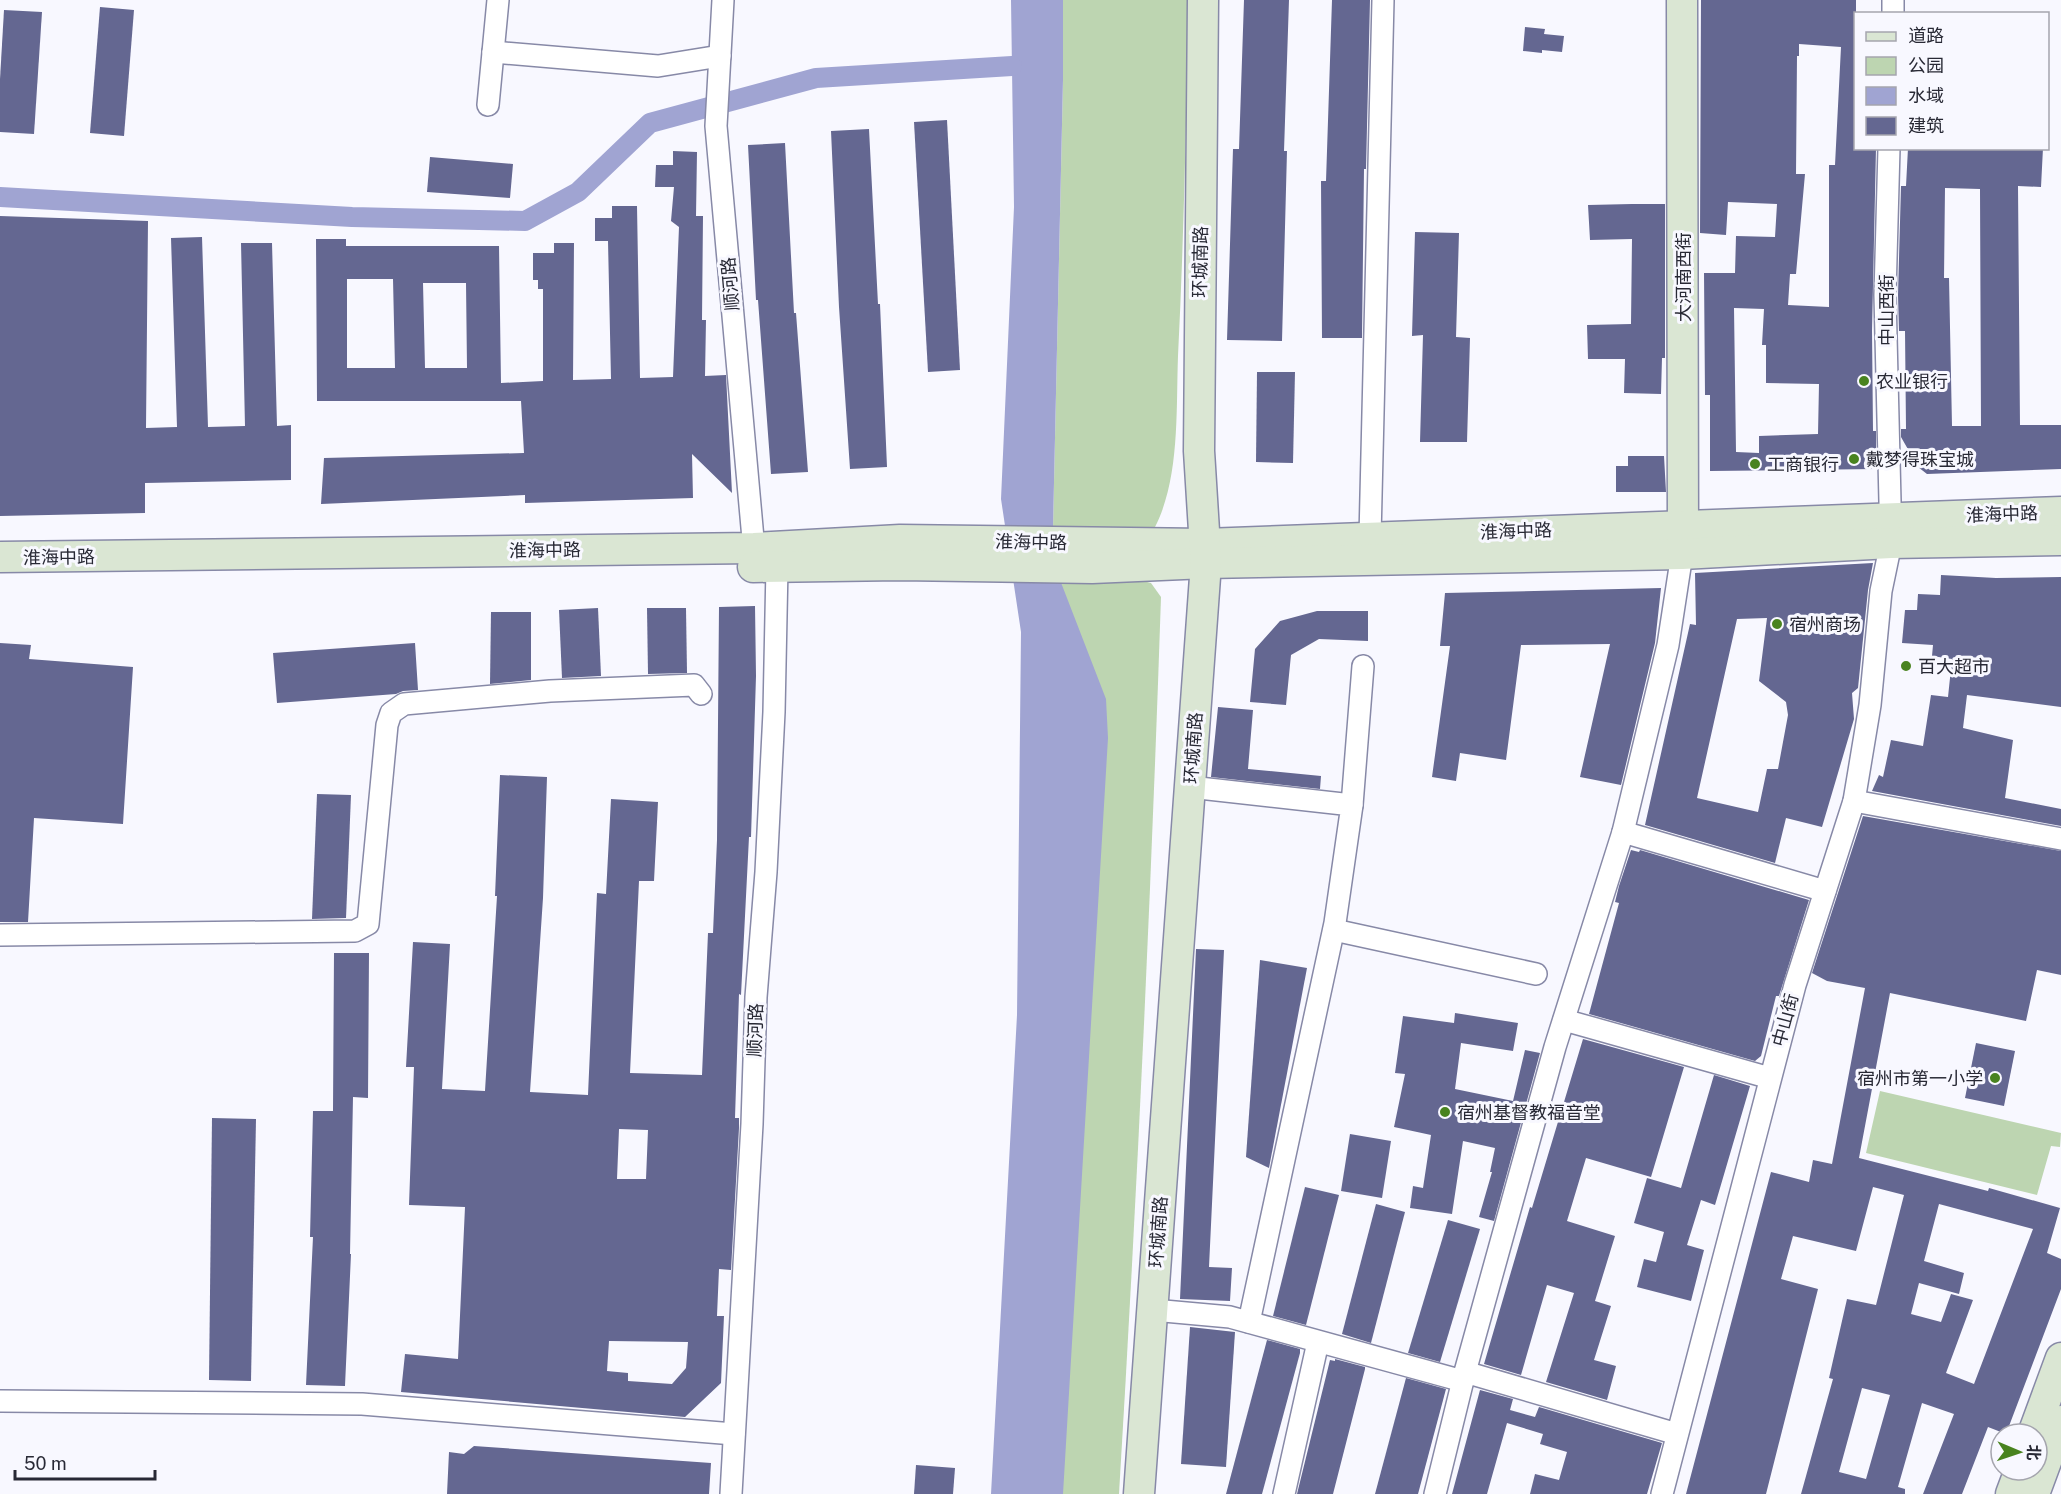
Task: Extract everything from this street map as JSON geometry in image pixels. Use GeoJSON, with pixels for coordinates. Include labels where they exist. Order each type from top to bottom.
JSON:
{"type":"FeatureCollection","features":[{"type":"Feature","properties":{"kind":"main road","name":"环城南路"},"geometry":{"type":"LineString","coordinates":[[1139,1494],[1206,553],[1199,451],[1203,0]]}},
{"type":"Feature","properties":{"kind":"main road","name":"大河南西街"},"geometry":{"type":"LineString","coordinates":[[1682,0],[1683,540]]}},
{"type":"Feature","properties":{"kind":"main road","name":"淮海中路"},"geometry":{"type":"LineString","coordinates":[[0,557],[762,561],[900,565],[999,554],[1096,556],[1683,540],[1890,530],[2061,512]]}},
{"type":"Feature","properties":{"kind":"main road","name":"淮海中路"},"geometry":{"type":"LineString","coordinates":[[1890,530],[2061,540]]}},
{"type":"Feature","properties":{"kind":"main road","name":"淮海中路"},"geometry":{"type":"LineString","coordinates":[[1206,553],[1370,537],[1683,540]]}},
{"type":"Feature","properties":{"kind":"main road","name":"淮海中路"},"geometry":{"type":"LineString","coordinates":[[0,576],[762,561]]}},
{"type":"Feature","properties":{"kind":"main road"},"geometry":{"type":"LineString","coordinates":[[2037,1422],[2061,1358]]}},
{"type":"Feature","properties":{"kind":"main road"},"geometry":{"type":"LineString","coordinates":[[2034,1494],[2061,1421]]}},
{"type":"Feature","properties":{"kind":"street"},"geometry":{"type":"LineString","coordinates":[[488,105],[498,0]]}},
{"type":"Feature","properties":{"kind":"street","name":"顺河路"},"geometry":{"type":"LineString","coordinates":[[723,0],[716,126],[762,561],[774,712],[766,872],[756,997],[752,1124],[731,1494]]}},
{"type":"Feature","properties":{"kind":"street"},"geometry":{"type":"LineString","coordinates":[[1370,537],[1383,0]]}},
{"type":"Feature","properties":{"kind":"street"},"geometry":{"type":"LineString","coordinates":[[493,52],[658,66],[719,60]]}},
{"type":"Feature","properties":{"kind":"street","name":"中山西街"},"geometry":{"type":"LineString","coordinates":[[1889,150],[1885,295],[1890,530]]}},
{"type":"Feature","properties":{"kind":"street","name":"中山街"},"geometry":{"type":"LineString","coordinates":[[1662,1494],[1795,986],[1854,801],[1870,705],[1881,591],[1890,530]]}},
{"type":"Feature","properties":{"kind":"street"},"geometry":{"type":"LineString","coordinates":[[1434,1494],[1464,1377],[1564,1020],[1623,832],[1668,645],[1683,540]]}},
{"type":"Feature","properties":{"kind":"street"},"geometry":{"type":"LineString","coordinates":[[1249,1322],[1334,930],[1352,804],[1363,666]]}},
{"type":"Feature","properties":{"kind":"street"},"geometry":{"type":"LineString","coordinates":[[0,935],[355,931],[368,924],[387,725],[392,713],[404,704],[550,691],[694,685],[701,694]]}},
{"type":"Feature","properties":{"kind":"street"},"geometry":{"type":"LineString","coordinates":[[1190,787],[1352,804]]}},
{"type":"Feature","properties":{"kind":"street"},"geometry":{"type":"LineString","coordinates":[[1854,801],[2061,839]]}},
{"type":"Feature","properties":{"kind":"street"},"geometry":{"type":"LineString","coordinates":[[1623,832],[1825,891]]}},
{"type":"Feature","properties":{"kind":"street"},"geometry":{"type":"LineString","coordinates":[[1334,930],[1536,974]]}},
{"type":"Feature","properties":{"kind":"street"},"geometry":{"type":"LineString","coordinates":[[1564,1020],[1770,1078]]}},
{"type":"Feature","properties":{"kind":"street"},"geometry":{"type":"LineString","coordinates":[[1153,1310],[1230,1317],[1318,1342],[1464,1377],[1677,1434]]}},
{"type":"Feature","properties":{"kind":"street"},"geometry":{"type":"LineString","coordinates":[[1284,1494],[1318,1342]]}},
{"type":"Feature","properties":{"kind":"street"},"geometry":{"type":"LineString","coordinates":[[0,1401],[362,1404],[734,1434]]}},
{"type":"Feature","properties":{"kind":"green space"},"geometry":{"type":"Polygon","coordinates":[[[1063,0],[1189,0],[1175,444],[1169,487],[1155,527],[1053,528],[1063,0]]]}},
{"type":"Feature","properties":{"kind":"green space"},"geometry":{"type":"Polygon","coordinates":[[[1124,576],[1151,583],[1161,597],[1143,1046],[1119,1494],[1054,1494],[1055,583],[1124,576]]]}},
{"type":"Feature","properties":{"kind":"green space"},"geometry":{"type":"Polygon","coordinates":[[[1880,1091],[2061,1133],[2060,1147],[2051,1146],[2037,1195],[1866,1153],[1880,1091]]]}},
{"type":"Feature","properties":{"kind":"water"},"geometry":{"type":"Polygon","coordinates":[[[1011,0],[1063,0],[1053,528],[1055,567],[1106,699],[1108,738],[1063,1494],[991,1494],[1017,1015],[1021,632],[1001,499],[1014,207],[1011,0]]]}},
{"type":"Feature","properties":{"kind":"building"},"geometry":{"type":"Polygon","coordinates":[[[1244,0],[1289,0],[1284,151],[1287,151],[1282,341],[1227,340],[1233,149],[1239,149],[1244,0]]]}},
{"type":"Feature","properties":{"kind":"building"},"geometry":{"type":"Polygon","coordinates":[[[1332,0],[1370,0],[1366,169],[1364,169],[1362,338],[1322,338],[1321,181],[1326,181],[1332,0]]]}},
{"type":"Feature","properties":{"kind":"building"},"geometry":{"type":"Polygon","coordinates":[[[1701,0],[1856,0],[1856,12],[1854,12],[1854,150],[1876,150],[1872,331],[1873,431],[1876,431],[1876,469],[1710,471],[1710,395],[1705,395],[1704,273],[1735,273],[1736,236],[1775,237],[1777,204],[1728,202],[1726,235],[1700,233],[1701,0]],[[1799,44],[1796,174],[1805,174],[1796,274],[1790,274],[1788,305],[1829,307],[1829,165],[1835,165],[1841,47],[1799,44]],[[1734,308],[1736,452],[1759,453],[1759,436],[1818,434],[1819,384],[1766,383],[1766,345],[1762,345],[1764,309],[1734,308]]]}},
{"type":"Feature","properties":{"kind":"building"},"geometry":{"type":"Polygon","coordinates":[[[100,7],[134,10],[124,136],[90,133],[100,7]]]}},
{"type":"Feature","properties":{"kind":"building"},"geometry":{"type":"Polygon","coordinates":[[[4,10],[42,12],[34,134],[0,132],[4,10]]]}},
{"type":"Feature","properties":{"kind":"building"},"geometry":{"type":"Polygon","coordinates":[[[1525,27],[1545,29],[1544,34],[1564,36],[1562,52],[1523,51],[1525,27]]]}},
{"type":"Feature","properties":{"kind":"building"},"geometry":{"type":"Polygon","coordinates":[[[947,120],[960,370],[928,372],[914,122],[947,120]]]}},
{"type":"Feature","properties":{"kind":"building"},"geometry":{"type":"Polygon","coordinates":[[[869,129],[887,467],[850,469],[839,307],[831,131],[869,129]]]}},
{"type":"Feature","properties":{"kind":"building"},"geometry":{"type":"Polygon","coordinates":[[[785,143],[794,313],[796,313],[808,472],[771,474],[758,300],[756,300],[748,145],[785,143]]]}},
{"type":"Feature","properties":{"kind":"building"},"geometry":{"type":"Polygon","coordinates":[[[1908,150],[2043,150],[2041,187],[2018,186],[2020,425],[2061,425],[2061,469],[1927,474],[1918,467],[1901,437],[1901,429],[1906,429],[1905,331],[1899,331],[1898,295],[1901,186],[1906,186],[1908,150]],[[1945,188],[1944,278],[1949,278],[1952,426],[1981,426],[1980,189],[1945,188]]]}},
{"type":"Feature","properties":{"kind":"building"},"geometry":{"type":"Polygon","coordinates":[[[673,151],[697,152],[696,216],[703,216],[702,320],[706,320],[705,376],[726,375],[732,493],[692,454],[693,498],[525,503],[525,495],[321,504],[324,458],[524,453],[521,401],[317,401],[316,239],[346,239],[346,246],[499,246],[501,383],[543,381],[543,289],[538,289],[538,280],[533,280],[533,253],[554,253],[554,243],[574,243],[573,380],[611,379],[608,241],[595,241],[595,218],[612,218],[612,206],[637,206],[640,378],[673,377],[679,227],[671,221],[674,187],[655,187],[656,165],[673,165],[673,151]],[[347,279],[347,368],[395,368],[393,279],[347,279]],[[423,283],[425,368],[467,368],[466,283],[423,283]]]}},
{"type":"Feature","properties":{"kind":"building"},"geometry":{"type":"Polygon","coordinates":[[[430,157],[513,164],[510,198],[427,192],[430,157]]]}},
{"type":"Feature","properties":{"kind":"building"},"geometry":{"type":"Polygon","coordinates":[[[1665,204],[1665,358],[1662,358],[1661,394],[1624,393],[1625,359],[1588,359],[1587,325],[1631,324],[1632,239],[1590,240],[1588,205],[1665,204]]]}},
{"type":"Feature","properties":{"kind":"building"},"geometry":{"type":"Polygon","coordinates":[[[0,216],[148,221],[146,428],[177,427],[171,238],[202,237],[208,427],[245,426],[241,243],[272,243],[277,426],[291,425],[291,480],[145,483],[145,513],[0,516],[0,216]]]}},
{"type":"Feature","properties":{"kind":"building"},"geometry":{"type":"Polygon","coordinates":[[[1415,232],[1459,233],[1456,337],[1470,338],[1467,442],[1420,442],[1423,335],[1412,336],[1415,232]]]}},
{"type":"Feature","properties":{"kind":"building"},"geometry":{"type":"Polygon","coordinates":[[[1257,372],[1295,372],[1293,463],[1256,462],[1257,372]]]}},
{"type":"Feature","properties":{"kind":"building"},"geometry":{"type":"Polygon","coordinates":[[[1628,456],[1664,456],[1666,492],[1616,492],[1616,466],[1628,466],[1628,456]]]}},
{"type":"Feature","properties":{"kind":"building"},"geometry":{"type":"Polygon","coordinates":[[[1873,563],[1858,688],[1852,693],[1854,719],[1822,827],[1786,818],[1775,863],[1645,825],[1690,624],[1696,625],[1695,573],[1873,563]],[[1767,618],[1737,619],[1697,798],[1758,812],[1767,769],[1778,769],[1788,715],[1786,702],[1759,681],[1767,618]]]}},
{"type":"Feature","properties":{"kind":"building"},"geometry":{"type":"Polygon","coordinates":[[[1941,575],[1996,578],[2061,577],[2061,707],[1967,695],[1963,728],[2013,740],[2005,798],[2061,809],[2061,826],[1872,791],[1879,775],[1883,777],[1891,740],[1923,746],[1931,695],[1948,697],[1952,659],[1932,656],[1933,645],[1902,643],[1905,610],[1917,610],[1918,594],[1940,595],[1941,575]]]}},
{"type":"Feature","properties":{"kind":"building"},"geometry":{"type":"Polygon","coordinates":[[[1661,588],[1655,643],[1621,785],[1580,777],[1610,644],[1521,645],[1506,760],[1460,753],[1456,781],[1432,777],[1450,646],[1440,646],[1445,593],[1661,588]]]}},
{"type":"Feature","properties":{"kind":"building"},"geometry":{"type":"Polygon","coordinates":[[[755,606],[756,676],[751,837],[749,837],[741,995],[739,994],[735,1118],[739,1118],[739,1128],[731,1270],[719,1269],[717,1316],[724,1316],[721,1383],[685,1417],[401,1392],[405,1354],[458,1359],[465,1207],[409,1205],[414,1067],[406,1067],[413,942],[450,944],[442,1089],[485,1091],[497,896],[495,896],[500,775],[547,777],[543,898],[530,1092],[588,1095],[597,893],[606,894],[611,799],[658,802],[654,881],[639,881],[630,1073],[702,1075],[708,933],[713,933],[717,840],[719,607],[755,606]],[[619,1129],[617,1179],[646,1179],[648,1130],[619,1129]],[[609,1341],[607,1371],[628,1373],[628,1381],[672,1384],[686,1368],[688,1342],[609,1341]]]}},
{"type":"Feature","properties":{"kind":"building"},"geometry":{"type":"Polygon","coordinates":[[[598,608],[601,676],[562,678],[559,610],[598,608]]]}},
{"type":"Feature","properties":{"kind":"building"},"geometry":{"type":"Polygon","coordinates":[[[647,608],[686,608],[687,673],[648,674],[647,608]]]}},
{"type":"Feature","properties":{"kind":"building"},"geometry":{"type":"Polygon","coordinates":[[[1317,611],[1368,611],[1368,641],[1319,639],[1291,655],[1286,705],[1250,702],[1255,649],[1280,621],[1317,611]]]}},
{"type":"Feature","properties":{"kind":"building"},"geometry":{"type":"Polygon","coordinates":[[[491,612],[531,612],[531,680],[490,684],[491,612]]]}},
{"type":"Feature","properties":{"kind":"building"},"geometry":{"type":"Polygon","coordinates":[[[0,643],[31,645],[29,659],[133,667],[123,824],[34,818],[28,922],[0,922],[0,643]]]}},
{"type":"Feature","properties":{"kind":"building"},"geometry":{"type":"Polygon","coordinates":[[[415,643],[418,690],[396,694],[277,703],[273,653],[415,643]]]}},
{"type":"Feature","properties":{"kind":"building"},"geometry":{"type":"Polygon","coordinates":[[[1218,707],[1253,710],[1248,769],[1321,776],[1320,789],[1211,777],[1218,707]]]}},
{"type":"Feature","properties":{"kind":"building"},"geometry":{"type":"Polygon","coordinates":[[[317,794],[351,795],[346,918],[312,919],[317,794]]]}},
{"type":"Feature","properties":{"kind":"building"},"geometry":{"type":"Polygon","coordinates":[[[1863,816],[2061,851],[2061,975],[2037,970],[2026,1021],[1890,993],[1859,1158],[1988,1191],[1989,1188],[2060,1208],[2047,1253],[2061,1259],[2061,1289],[2011,1422],[1989,1422],[1989,1427],[1962,1494],[1923,1494],[1954,1414],[1922,1403],[1898,1487],[1905,1489],[1905,1494],[1801,1494],[1833,1379],[1829,1378],[1847,1299],[1876,1305],[1904,1195],[1873,1187],[1856,1251],[1793,1236],[1781,1279],[1818,1289],[1766,1494],[1686,1494],[1771,1172],[1809,1182],[1813,1160],[1832,1164],[1865,988],[1827,981],[1812,973],[1863,816]],[[1939,1204],[1924,1261],[1964,1273],[1959,1294],[1919,1283],[1911,1314],[1941,1322],[1951,1294],[1973,1300],[1946,1373],[1974,1384],[2033,1229],[1939,1204]],[[1862,1388],[1839,1472],[1866,1479],[1890,1395],[1862,1388]]]}},
{"type":"Feature","properties":{"kind":"building"},"geometry":{"type":"Polygon","coordinates":[[[1631,850],[1639,852],[1640,850],[1809,900],[1779,996],[1776,996],[1761,1056],[1755,1061],[1589,1014],[1619,903],[1615,902],[1619,886],[1631,850]]]}},
{"type":"Feature","properties":{"kind":"building"},"geometry":{"type":"Polygon","coordinates":[[[1196,949],[1224,950],[1209,1267],[1232,1268],[1230,1301],[1180,1299],[1196,949]]]}},
{"type":"Feature","properties":{"kind":"building"},"geometry":{"type":"Polygon","coordinates":[[[334,953],[369,953],[368,1098],[353,1097],[351,1254],[345,1386],[306,1385],[313,1237],[310,1237],[313,1111],[333,1111],[334,953]]]}},
{"type":"Feature","properties":{"kind":"building"},"geometry":{"type":"Polygon","coordinates":[[[1260,960],[1307,968],[1269,1168],[1246,1157],[1260,960]]]}},
{"type":"Feature","properties":{"kind":"building"},"geometry":{"type":"Polygon","coordinates":[[[1455,1013],[1518,1023],[1513,1051],[1461,1043],[1455,1089],[1513,1101],[1525,1050],[1540,1053],[1494,1221],[1479,1217],[1492,1172],[1490,1172],[1495,1148],[1463,1141],[1452,1214],[1410,1208],[1413,1186],[1423,1188],[1431,1135],[1394,1127],[1405,1074],[1395,1073],[1403,1016],[1454,1023],[1455,1013]]]}},
{"type":"Feature","properties":{"kind":"building"},"geometry":{"type":"Polygon","coordinates":[[[1583,1039],[1684,1067],[1651,1177],[1586,1158],[1567,1221],[1615,1236],[1595,1301],[1611,1306],[1594,1360],[1616,1366],[1607,1400],[1546,1382],[1574,1293],[1547,1285],[1521,1375],[1484,1364],[1583,1039]]]}},
{"type":"Feature","properties":{"kind":"building"},"geometry":{"type":"Polygon","coordinates":[[[1976,1043],[2015,1051],[2004,1106],[1965,1098],[1976,1043]]]}},
{"type":"Feature","properties":{"kind":"building"},"geometry":{"type":"Polygon","coordinates":[[[1714,1075],[1750,1086],[1715,1205],[1701,1200],[1687,1245],[1704,1250],[1691,1301],[1637,1287],[1644,1259],[1656,1262],[1664,1232],[1634,1223],[1647,1178],[1681,1188],[1714,1075]]]}},
{"type":"Feature","properties":{"kind":"building"},"geometry":{"type":"Polygon","coordinates":[[[212,1118],[256,1119],[251,1381],[209,1380],[212,1118]]]}},
{"type":"Feature","properties":{"kind":"building"},"geometry":{"type":"Polygon","coordinates":[[[1350,1134],[1391,1141],[1382,1198],[1341,1191],[1350,1134]]]}},
{"type":"Feature","properties":{"kind":"building"},"geometry":{"type":"Polygon","coordinates":[[[1305,1187],[1339,1195],[1306,1325],[1273,1316],[1305,1187]]]}},
{"type":"Feature","properties":{"kind":"building"},"geometry":{"type":"Polygon","coordinates":[[[1376,1204],[1405,1212],[1371,1343],[1342,1334],[1376,1204]]]}},
{"type":"Feature","properties":{"kind":"building"},"geometry":{"type":"Polygon","coordinates":[[[1448,1220],[1480,1229],[1440,1362],[1408,1353],[1448,1220]]]}},
{"type":"Feature","properties":{"kind":"building"},"geometry":{"type":"Polygon","coordinates":[[[1190,1327],[1235,1332],[1226,1467],[1181,1464],[1190,1327]]]}},
{"type":"Feature","properties":{"kind":"building"},"geometry":{"type":"Polygon","coordinates":[[[1267,1340],[1300,1349],[1300,1353],[1262,1494],[1226,1494],[1267,1340]]]}},
{"type":"Feature","properties":{"kind":"building"},"geometry":{"type":"Polygon","coordinates":[[[1335,1359],[1365,1367],[1365,1369],[1333,1494],[1297,1494],[1330,1360],[1335,1361],[1335,1359]]]}},
{"type":"Feature","properties":{"kind":"building"},"geometry":{"type":"Polygon","coordinates":[[[1406,1378],[1446,1389],[1418,1494],[1375,1494],[1406,1378]]]}},
{"type":"Feature","properties":{"kind":"building"},"geometry":{"type":"Polygon","coordinates":[[[1480,1390],[1513,1399],[1510,1410],[1535,1417],[1539,1407],[1662,1443],[1647,1494],[1530,1494],[1535,1474],[1559,1480],[1567,1452],[1540,1444],[1543,1434],[1507,1423],[1487,1494],[1452,1494],[1480,1390]]]}},
{"type":"Feature","properties":{"kind":"building"},"geometry":{"type":"Polygon","coordinates":[[[474,1446],[711,1463],[709,1494],[447,1494],[449,1452],[464,1454],[474,1446]]]}},
{"type":"Feature","properties":{"kind":"building"},"geometry":{"type":"Polygon","coordinates":[[[916,1465],[955,1468],[953,1494],[914,1494],[916,1465]]]}},
{"type":"Feature","properties":{"kind":"waterway"},"geometry":{"type":"LineString","coordinates":[[0,197],[352,217],[525,221],[578,192],[650,123],[816,78],[1012,66]]}},
{"type":"Feature","properties":{"kind":"place","name":"农业银行"},"geometry":{"type":"Point","coordinates":[1864,381]}},
{"type":"Feature","properties":{"kind":"place","name":"戴梦得珠宝城"},"geometry":{"type":"Point","coordinates":[1854,459]}},
{"type":"Feature","properties":{"kind":"place","name":"工商银行"},"geometry":{"type":"Point","coordinates":[1755,464]}},
{"type":"Feature","properties":{"kind":"place","name":"宿州商场"},"geometry":{"type":"Point","coordinates":[1777,624]}},
{"type":"Feature","properties":{"kind":"place","name":"百大超市"},"geometry":{"type":"Point","coordinates":[1906,666]}},
{"type":"Feature","properties":{"kind":"place","name":"宿州市第一小学"},"geometry":{"type":"Point","coordinates":[1995,1078]}},
{"type":"Feature","properties":{"kind":"place","name":"宿州基督教福音堂"},"geometry":{"type":"Point","coordinates":[1445,1112]}}]}
